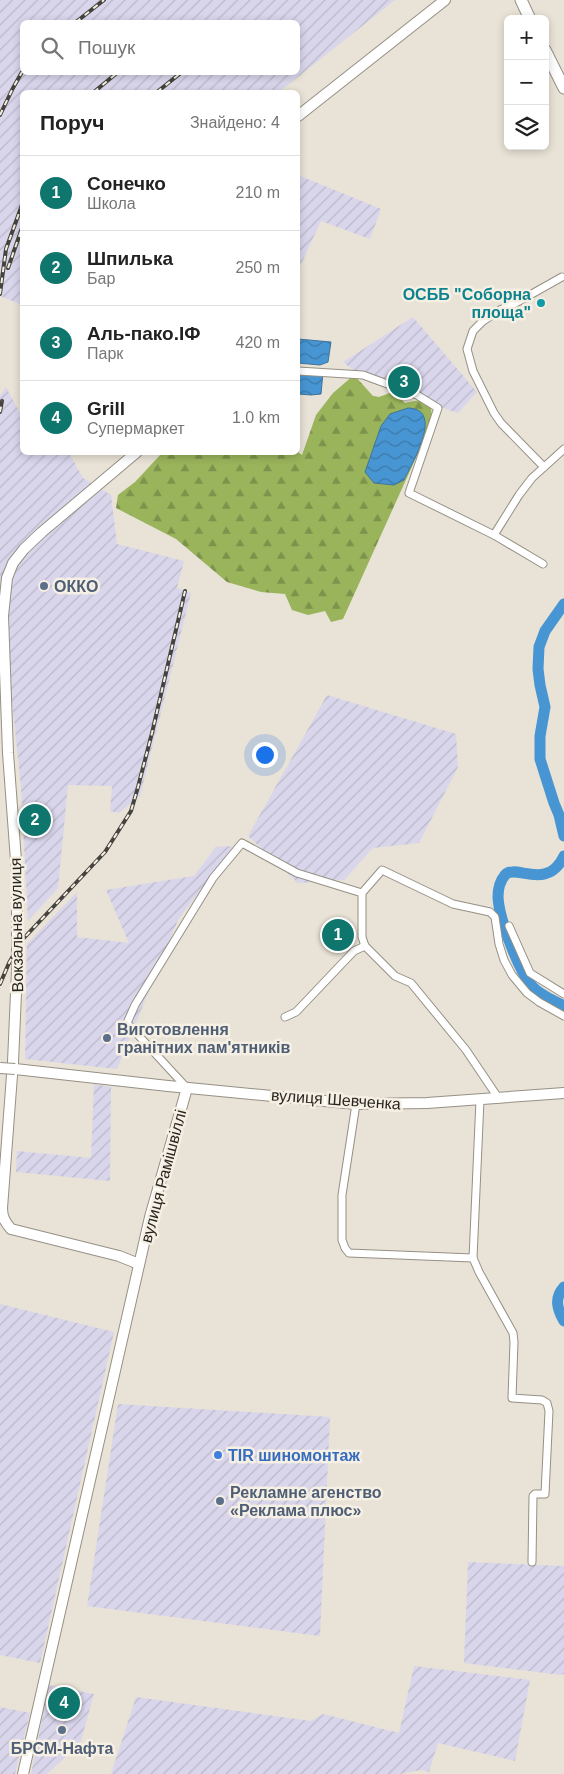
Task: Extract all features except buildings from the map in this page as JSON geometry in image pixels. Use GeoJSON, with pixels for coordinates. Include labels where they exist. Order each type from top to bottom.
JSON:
{"type":"FeatureCollection","features":[{"type":"Feature","properties":{"kind":"main road"},"geometry":{"type":"LineString","coordinates":[[300,114],[445,0]]}},
{"type":"Feature","properties":{"kind":"main road"},"geometry":{"type":"LineString","coordinates":[[521,0],[528,15]]}},
{"type":"Feature","properties":{"kind":"main road"},"geometry":{"type":"LineString","coordinates":[[549,58],[564,86]]}},
{"type":"Feature","properties":{"kind":"main road","name":"Вокзальна вулиця"},"geometry":{"type":"LineString","coordinates":[[133,455],[30,543],[13,563],[7,578],[3,616],[8,753],[17,874],[18,955],[13,1062],[2,1216],[11,1229],[120,1256],[139,1264]]}},
{"type":"Feature","properties":{"kind":"main road","name":"вулиця Шевченка"},"geometry":{"type":"LineString","coordinates":[[0,1068],[356,1104],[499,1099],[564,1092]]}},
{"type":"Feature","properties":{"kind":"main road","name":"вулиця Рамішвіллі"},"geometry":{"type":"LineString","coordinates":[[23,1774],[150,1217],[187,1088]]}},
{"type":"Feature","properties":{"kind":"street"},"geometry":{"type":"LineString","coordinates":[[544,468],[501,423],[494,413],[472,371],[467,349],[473,331],[484,321],[500,310],[562,277]]}},
{"type":"Feature","properties":{"kind":"street"},"geometry":{"type":"LineString","coordinates":[[300,370],[363,374],[417,394],[438,408],[409,493],[494,535],[543,564]]}},
{"type":"Feature","properties":{"kind":"street"},"geometry":{"type":"LineString","coordinates":[[494,535],[532,478],[564,449]]}},
{"type":"Feature","properties":{"kind":"street"},"geometry":{"type":"LineString","coordinates":[[187,1088],[127,1023],[135,1005],[213,878],[242,843],[297,873],[362,892]]}},
{"type":"Feature","properties":{"kind":"street"},"geometry":{"type":"LineString","coordinates":[[499,1099],[466,1050],[411,983],[395,976],[365,946],[362,937],[362,892],[382,870],[453,904],[490,912],[495,917],[502,952],[512,975],[539,1002],[564,1016]]}},
{"type":"Feature","properties":{"kind":"street"},"geometry":{"type":"LineString","coordinates":[[509,926],[530,973],[564,994]]}},
{"type":"Feature","properties":{"kind":"street"},"geometry":{"type":"LineString","coordinates":[[285,1017],[296,1012],[354,951],[365,946]]}},
{"type":"Feature","properties":{"kind":"street"},"geometry":{"type":"LineString","coordinates":[[480,1100],[473,1258],[513,1333],[512,1398],[542,1400],[547,1403],[549,1411],[545,1494],[533,1496],[532,1562]]}},
{"type":"Feature","properties":{"kind":"street"},"geometry":{"type":"LineString","coordinates":[[356,1104],[342,1195],[342,1240],[345,1248],[349,1252],[473,1258]]}},
{"type":"Feature","properties":{"kind":"shaded area"},"geometry":{"type":"Polygon","coordinates":[[[0,0],[395,0],[282,90],[20,90],[20,304],[0,296],[0,0]]]}},
{"type":"Feature","properties":{"kind":"shaded area"},"geometry":{"type":"Polygon","coordinates":[[[300,176],[381,209],[370,239],[321,221],[300,267],[300,176]]]}},
{"type":"Feature","properties":{"kind":"shaded area"},"geometry":{"type":"Polygon","coordinates":[[[413,317],[477,392],[458,413],[369,382],[343,362],[413,317]]]}},
{"type":"Feature","properties":{"kind":"shaded area"},"geometry":{"type":"Polygon","coordinates":[[[6,387],[20,413],[20,455],[70,455],[83,478],[111,495],[117,544],[184,561],[177,588],[191,593],[140,796],[119,813],[110,811],[112,786],[68,785],[58,888],[28,921],[21,788],[7,652],[0,652],[0,396],[6,387]]]}},
{"type":"Feature","properties":{"kind":"shaded area"},"geometry":{"type":"Polygon","coordinates":[[[327,695],[456,734],[458,767],[419,843],[373,848],[344,880],[298,883],[248,836],[327,695]]]}},
{"type":"Feature","properties":{"kind":"shaded area"},"geometry":{"type":"Polygon","coordinates":[[[233,846],[178,920],[117,1069],[25,1059],[27,944],[77,892],[77,937],[129,943],[106,890],[194,876],[216,847],[233,846]]]}},
{"type":"Feature","properties":{"kind":"shaded area"},"geometry":{"type":"Polygon","coordinates":[[[94,1084],[111,1087],[110,1181],[16,1172],[17,1151],[91,1158],[94,1084]]]}},
{"type":"Feature","properties":{"kind":"shaded area"},"geometry":{"type":"Polygon","coordinates":[[[0,1304],[114,1332],[40,1663],[0,1655],[0,1304]]]}},
{"type":"Feature","properties":{"kind":"shaded area"},"geometry":{"type":"Polygon","coordinates":[[[118,1404],[330,1417],[320,1636],[87,1606],[118,1404]]]}},
{"type":"Feature","properties":{"kind":"shaded area"},"geometry":{"type":"Polygon","coordinates":[[[468,1562],[564,1566],[564,1674],[464,1663],[468,1562]]]}},
{"type":"Feature","properties":{"kind":"shaded area"},"geometry":{"type":"Polygon","coordinates":[[[414,1666],[530,1680],[515,1761],[438,1743],[429,1772],[421,1770],[400,1774],[111,1774],[136,1697],[311,1721],[323,1714],[399,1733],[414,1666]]]}},
{"type":"Feature","properties":{"kind":"shaded area"},"geometry":{"type":"Polygon","coordinates":[[[49,1685],[94,1694],[80,1744],[47,1774],[31,1774],[49,1685]]]}},
{"type":"Feature","properties":{"kind":"shaded area"},"geometry":{"type":"Polygon","coordinates":[[[0,1707],[30,1713],[15,1774],[0,1774],[0,1707]]]}},
{"type":"Feature","properties":{"kind":"green space"},"geometry":{"type":"Polygon","coordinates":[[[354,375],[373,396],[379,397],[398,390],[400,398],[405,403],[429,398],[433,420],[343,619],[331,622],[325,611],[308,615],[292,610],[285,594],[261,592],[227,582],[176,539],[116,508],[118,495],[135,482],[160,455],[302,455],[316,415],[333,393],[354,375]]]}},
{"type":"Feature","properties":{"kind":"water"},"geometry":{"type":"Polygon","coordinates":[[[300,339],[331,342],[328,362],[320,365],[300,363],[300,339]]]}},
{"type":"Feature","properties":{"kind":"water"},"geometry":{"type":"Polygon","coordinates":[[[323,372],[321,394],[300,394],[300,373],[323,372]]]}},
{"type":"Feature","properties":{"kind":"water"},"geometry":{"type":"Polygon","coordinates":[[[408,408],[419,411],[424,417],[425,427],[419,450],[404,480],[394,485],[374,483],[365,472],[381,426],[390,414],[408,408]]]}},
{"type":"Feature","properties":{"kind":"waterway"},"geometry":{"type":"LineString","coordinates":[[564,604],[545,631],[539,647],[538,669],[545,707],[540,736],[540,759],[564,836]]}},
{"type":"Feature","properties":{"kind":"waterway"},"geometry":{"type":"LineString","coordinates":[[564,856],[557,867],[540,875],[510,872],[505,875],[498,891],[502,918],[521,968],[532,986],[564,1006]]}},
{"type":"Feature","properties":{"kind":"waterway"},"geometry":{"type":"LineString","coordinates":[[564,1287],[558,1299],[564,1321]]}},
{"type":"Feature","properties":{"kind":"railway"},"geometry":{"type":"LineString","coordinates":[[79,20],[104,0]]}},
{"type":"Feature","properties":{"kind":"railway"},"geometry":{"type":"LineString","coordinates":[[0,115],[20,75]]}},
{"type":"Feature","properties":{"kind":"railway"},"geometry":{"type":"LineString","coordinates":[[96,90],[114,75]]}},
{"type":"Feature","properties":{"kind":"railway"},"geometry":{"type":"LineString","coordinates":[[160,90],[178,75]]}},
{"type":"Feature","properties":{"kind":"railway"},"geometry":{"type":"LineString","coordinates":[[0,294],[6,249],[20,210]]}},
{"type":"Feature","properties":{"kind":"railway"},"geometry":{"type":"LineString","coordinates":[[8,268],[20,234]]}},
{"type":"Feature","properties":{"kind":"railway"},"geometry":{"type":"LineString","coordinates":[[0,412],[2,401]]}},
{"type":"Feature","properties":{"kind":"railway"},"geometry":{"type":"LineString","coordinates":[[0,984],[22,940],[105,852],[131,811],[152,733],[185,591]]}},
{"type":"Feature","properties":{"kind":"place","name":"ОСББ \"Соборна площа\""},"geometry":{"type":"Point","coordinates":[541,303]}},
{"type":"Feature","properties":{"kind":"place","name":"Аль-пако.ІФ"},"geometry":{"type":"Point","coordinates":[404,382]}},
{"type":"Feature","properties":{"kind":"place","name":"ОККО"},"geometry":{"type":"Point","coordinates":[44,586]}},
{"type":"Feature","properties":{"kind":"place","name":"Шпилька"},"geometry":{"type":"Point","coordinates":[35,820]}},
{"type":"Feature","properties":{"kind":"place","name":"Сонечко"},"geometry":{"type":"Point","coordinates":[338,935]}},
{"type":"Feature","properties":{"kind":"place","name":"Виготовлення гранітних пам'ятників"},"geometry":{"type":"Point","coordinates":[107,1038]}},
{"type":"Feature","properties":{"kind":"place","name":"TIR шиномонтаж"},"geometry":{"type":"Point","coordinates":[218,1455]}},
{"type":"Feature","properties":{"kind":"place","name":"Рекламне агенство «Реклама плюс»"},"geometry":{"type":"Point","coordinates":[220,1501]}},
{"type":"Feature","properties":{"kind":"place","name":"Grill"},"geometry":{"type":"Point","coordinates":[64,1703]}},
{"type":"Feature","properties":{"kind":"place","name":"БРСМ-Нафта"},"geometry":{"type":"Point","coordinates":[62,1730]}}]}
